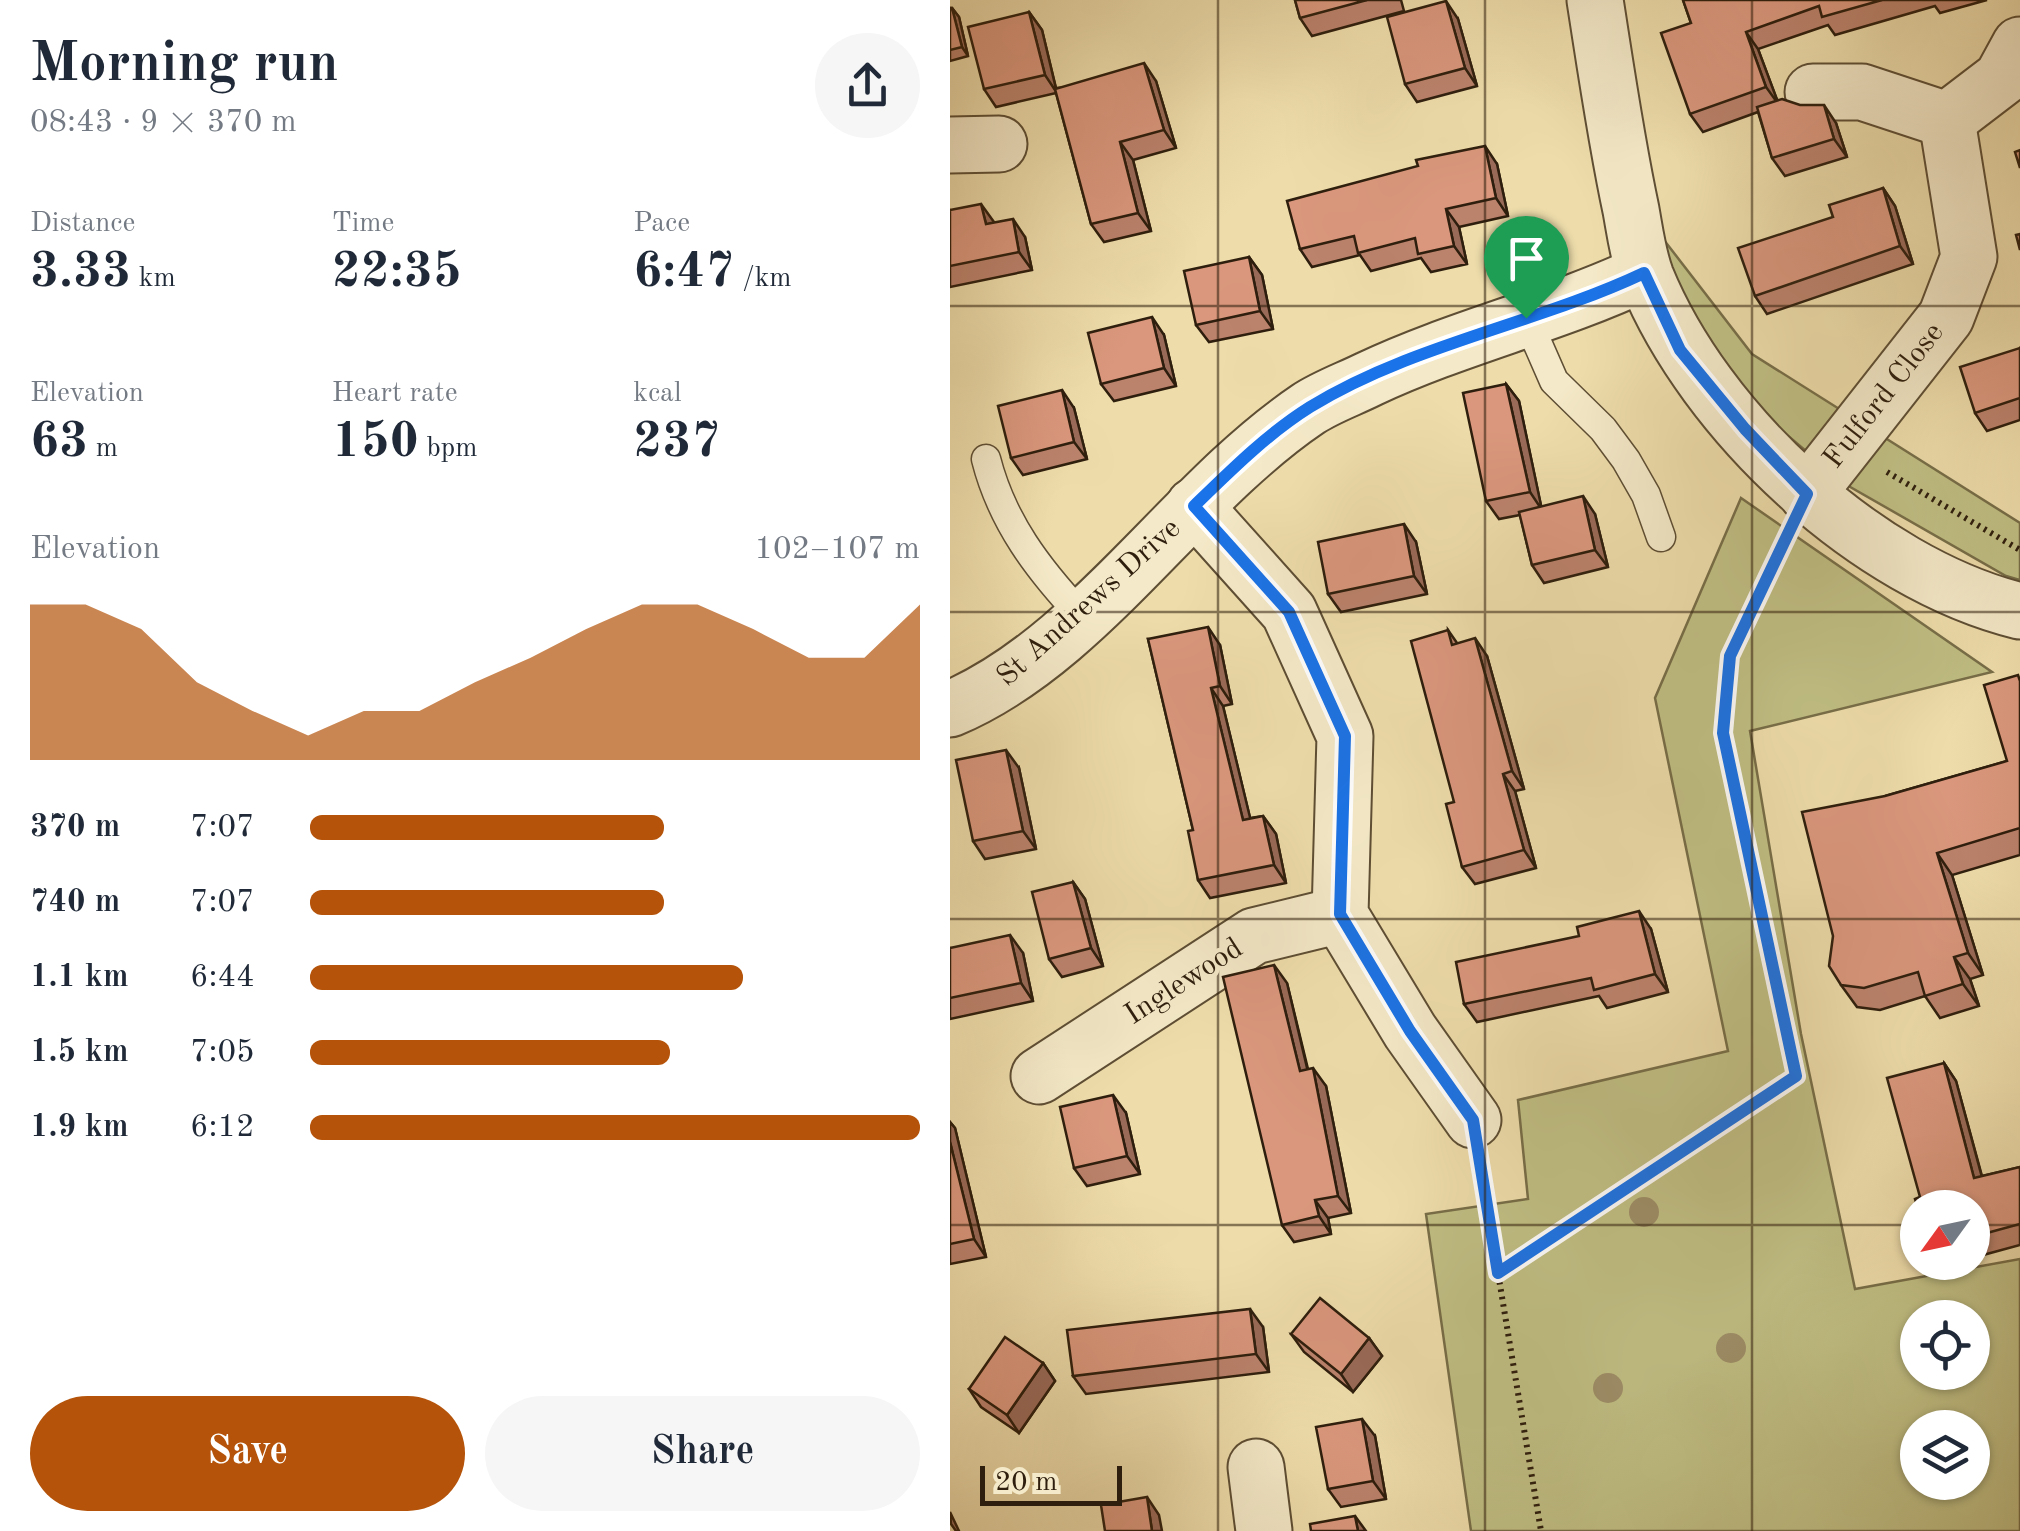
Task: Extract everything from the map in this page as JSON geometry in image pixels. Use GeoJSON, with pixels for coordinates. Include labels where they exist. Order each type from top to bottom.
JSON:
{"type":"FeatureCollection","features":[{"type":"Feature","properties":{"kind":"street"},"geometry":{"type":"LineString","coordinates":[[1594,0],[1644,273],[1680,350],[1745,429],[1807,494],[1909,568],[2020,611]]}},
{"type":"Feature","properties":{"kind":"street"},"geometry":{"type":"LineString","coordinates":[[1813,92],[1862,92],[1947,120],[2002,78],[2020,45]]}},
{"type":"Feature","properties":{"kind":"street","name":"Fulford Close"},"geometry":{"type":"LineString","coordinates":[[1807,494],[1946,317],[1969,257],[1947,120]]}},
{"type":"Feature","properties":{"kind":"street","name":"St Andrews Drive"},"geometry":{"type":"LineString","coordinates":[[950,709],[993,691],[1082,616],[1248,454],[1311,407],[1427,352],[1644,273]]}},
{"type":"Feature","properties":{"kind":"street"},"geometry":{"type":"LineString","coordinates":[[1194,506],[1289,612],[1345,736],[1340,914],[1410,1031],[1473,1120]]}},
{"type":"Feature","properties":{"kind":"street","name":"Inglewood"},"geometry":{"type":"LineString","coordinates":[[1040,1076],[1254,936],[1340,914]]}},
{"type":"Feature","properties":{"kind":"street"},"geometry":{"type":"LineString","coordinates":[[1256,1467],[1264,1531]]}},
{"type":"Feature","properties":{"kind":"lane"},"geometry":{"type":"LineString","coordinates":[[1526,318],[1554,381],[1603,429],[1626,460],[1646,495],[1661,537]]}},
{"type":"Feature","properties":{"kind":"lane"},"geometry":{"type":"LineString","coordinates":[[986,459],[995,496],[1038,570],[1082,616]]}},
{"type":"Feature","properties":{"kind":"path"},"geometry":{"type":"LineString","coordinates":[[1845,447],[2020,550]]}},
{"type":"Feature","properties":{"kind":"path"},"geometry":{"type":"LineString","coordinates":[[1498,1273],[1796,1076],[1723,733],[1730,656],[1807,494]]}},
{"type":"Feature","properties":{"kind":"path"},"geometry":{"type":"LineString","coordinates":[[1473,1120],[1541,1531]]}},
{"type":"Feature","properties":{"kind":"shaded area"},"geometry":{"type":"Polygon","coordinates":[[[1657,231],[1752,354],[2020,523],[2020,580],[2006,576],[1845,484],[1742,397],[1660,263],[1657,231]]]}},
{"type":"Feature","properties":{"kind":"shaded area"},"geometry":{"type":"Polygon","coordinates":[[[1741,498],[1992,672],[1750,731],[1801,1034],[1855,1289],[1904,1280],[1990,1280],[1990,1264],[2020,1259],[2020,1531],[1471,1531],[1426,1214],[1528,1199],[1518,1100],[1728,1051],[1655,698],[1741,498]]]}},
{"type":"Feature","properties":{"kind":"building"},"geometry":{"type":"Polygon","coordinates":[[[1295,0],[1367,0],[1300,18],[1295,0]]]}},
{"type":"Feature","properties":{"kind":"building"},"geometry":{"type":"Polygon","coordinates":[[[1683,0],[1882,0],[1822,17],[1819,6],[1746,32],[1766,87],[1690,114],[1661,33],[1691,23],[1683,0]]]}},
{"type":"Feature","properties":{"kind":"building"},"geometry":{"type":"Polygon","coordinates":[[[1446,1],[1465,68],[1405,84],[1387,17],[1446,1]]]}},
{"type":"Feature","properties":{"kind":"building"},"geometry":{"type":"Polygon","coordinates":[[[950,8],[962,47],[950,50],[950,8]]]}},
{"type":"Feature","properties":{"kind":"building"},"geometry":{"type":"Polygon","coordinates":[[[1029,12],[1045,75],[984,89],[968,27],[1029,12]]]}},
{"type":"Feature","properties":{"kind":"building"},"geometry":{"type":"Polygon","coordinates":[[[1144,63],[1164,130],[1120,142],[1138,213],[1091,224],[1055,89],[1144,63]]]}},
{"type":"Feature","properties":{"kind":"building"},"geometry":{"type":"Polygon","coordinates":[[[1782,99],[1800,105],[1824,105],[1834,139],[1772,158],[1757,107],[1782,99]]]}},
{"type":"Feature","properties":{"kind":"building"},"geometry":{"type":"Polygon","coordinates":[[[1485,146],[1496,198],[1446,209],[1454,246],[1418,254],[1415,238],[1358,253],[1354,236],[1300,249],[1287,201],[1418,166],[1416,160],[1485,146]]]}},
{"type":"Feature","properties":{"kind":"building"},"geometry":{"type":"Polygon","coordinates":[[[1883,188],[1900,246],[1755,296],[1738,248],[1833,217],[1829,205],[1883,188]]]}},
{"type":"Feature","properties":{"kind":"building"},"geometry":{"type":"Polygon","coordinates":[[[981,204],[986,224],[1013,219],[1019,252],[950,266],[950,210],[981,204]]]}},
{"type":"Feature","properties":{"kind":"building"},"geometry":{"type":"Polygon","coordinates":[[[1249,257],[1260,311],[1196,325],[1184,271],[1249,257]]]}},
{"type":"Feature","properties":{"kind":"building"},"geometry":{"type":"Polygon","coordinates":[[[1152,317],[1164,368],[1101,384],[1088,333],[1152,317]]]}},
{"type":"Feature","properties":{"kind":"building"},"geometry":{"type":"Polygon","coordinates":[[[2020,348],[2020,398],[1975,413],[1960,367],[2020,348]]]}},
{"type":"Feature","properties":{"kind":"building"},"geometry":{"type":"Polygon","coordinates":[[[1506,384],[1530,492],[1486,501],[1463,393],[1506,384]]]}},
{"type":"Feature","properties":{"kind":"building"},"geometry":{"type":"Polygon","coordinates":[[[1062,390],[1074,442],[1011,458],[998,406],[1062,390]]]}},
{"type":"Feature","properties":{"kind":"building"},"geometry":{"type":"Polygon","coordinates":[[[1583,496],[1595,550],[1532,565],[1519,512],[1583,496]]]}},
{"type":"Feature","properties":{"kind":"building"},"geometry":{"type":"Polygon","coordinates":[[[1404,524],[1414,576],[1328,594],[1318,542],[1404,524]]]}},
{"type":"Feature","properties":{"kind":"building"},"geometry":{"type":"Polygon","coordinates":[[[1208,627],[1220,686],[1211,688],[1243,820],[1263,816],[1274,865],[1198,880],[1188,831],[1193,830],[1148,639],[1208,627]]]}},
{"type":"Feature","properties":{"kind":"building"},"geometry":{"type":"Polygon","coordinates":[[[1448,630],[1452,645],[1475,638],[1512,771],[1503,774],[1524,850],[1462,867],[1446,804],[1454,802],[1411,641],[1448,630]]]}},
{"type":"Feature","properties":{"kind":"building"},"geometry":{"type":"Polygon","coordinates":[[[2018,675],[2020,828],[1937,853],[1968,953],[1954,957],[1963,984],[1925,996],[1918,972],[1864,988],[1841,985],[1829,966],[1833,936],[1802,812],[1885,796],[2007,761],[1984,685],[2018,675]]]}},
{"type":"Feature","properties":{"kind":"building"},"geometry":{"type":"Polygon","coordinates":[[[1006,750],[1023,831],[973,841],[956,760],[1006,750]]]}},
{"type":"Feature","properties":{"kind":"building"},"geometry":{"type":"Polygon","coordinates":[[[1073,882],[1091,948],[1049,959],[1032,892],[1073,882]]]}},
{"type":"Feature","properties":{"kind":"building"},"geometry":{"type":"Polygon","coordinates":[[[1639,911],[1655,974],[1594,990],[1591,978],[1464,1004],[1456,962],[1579,936],[1577,927],[1639,911]]]}},
{"type":"Feature","properties":{"kind":"building"},"geometry":{"type":"Polygon","coordinates":[[[1010,935],[1021,983],[950,998],[950,948],[1010,935]]]}},
{"type":"Feature","properties":{"kind":"building"},"geometry":{"type":"Polygon","coordinates":[[[1274,965],[1300,1071],[1313,1068],[1338,1196],[1315,1200],[1319,1216],[1282,1225],[1223,977],[1274,965]]]}},
{"type":"Feature","properties":{"kind":"building"},"geometry":{"type":"Polygon","coordinates":[[[1944,1063],[1974,1178],[2020,1167],[2020,1224],[1990,1232],[1990,1190],[1918,1190],[1887,1078],[1944,1063]]]}},
{"type":"Feature","properties":{"kind":"building"},"geometry":{"type":"Polygon","coordinates":[[[1113,1095],[1127,1156],[1074,1168],[1060,1107],[1113,1095]]]}},
{"type":"Feature","properties":{"kind":"building"},"geometry":{"type":"Polygon","coordinates":[[[950,1142],[974,1239],[950,1244],[950,1142]]]}},
{"type":"Feature","properties":{"kind":"building"},"geometry":{"type":"Polygon","coordinates":[[[1320,1298],[1369,1338],[1341,1374],[1291,1334],[1320,1298]]]}},
{"type":"Feature","properties":{"kind":"building"},"geometry":{"type":"Polygon","coordinates":[[[1250,1309],[1256,1354],[1073,1376],[1067,1330],[1250,1309]]]}},
{"type":"Feature","properties":{"kind":"building"},"geometry":{"type":"Polygon","coordinates":[[[1005,1337],[1043,1363],[1007,1415],[969,1389],[1005,1337]]]}},
{"type":"Feature","properties":{"kind":"building"},"geometry":{"type":"Polygon","coordinates":[[[1362,1419],[1373,1481],[1328,1489],[1316,1427],[1362,1419]]]}},
{"type":"Feature","properties":{"kind":"building"},"geometry":{"type":"Polygon","coordinates":[[[1147,1497],[1152,1531],[1105,1531],[1101,1505],[1147,1497]]]}},
{"type":"Feature","properties":{"kind":"building"},"geometry":{"type":"Polygon","coordinates":[[[1355,1516],[1358,1531],[1311,1531],[1310,1524],[1355,1516]]]}},
{"type":"Feature","properties":{"kind":"route"},"geometry":{"type":"LineString","coordinates":[[1644,273],[1680,350],[1745,429],[1807,494],[1730,656],[1723,733],[1744,816],[1796,1076],[1498,1273],[1473,1120],[1410,1031],[1340,914],[1345,736],[1289,612],[1194,506],[1248,454],[1311,407],[1427,352],[1526,318],[1644,273]]}}]}
